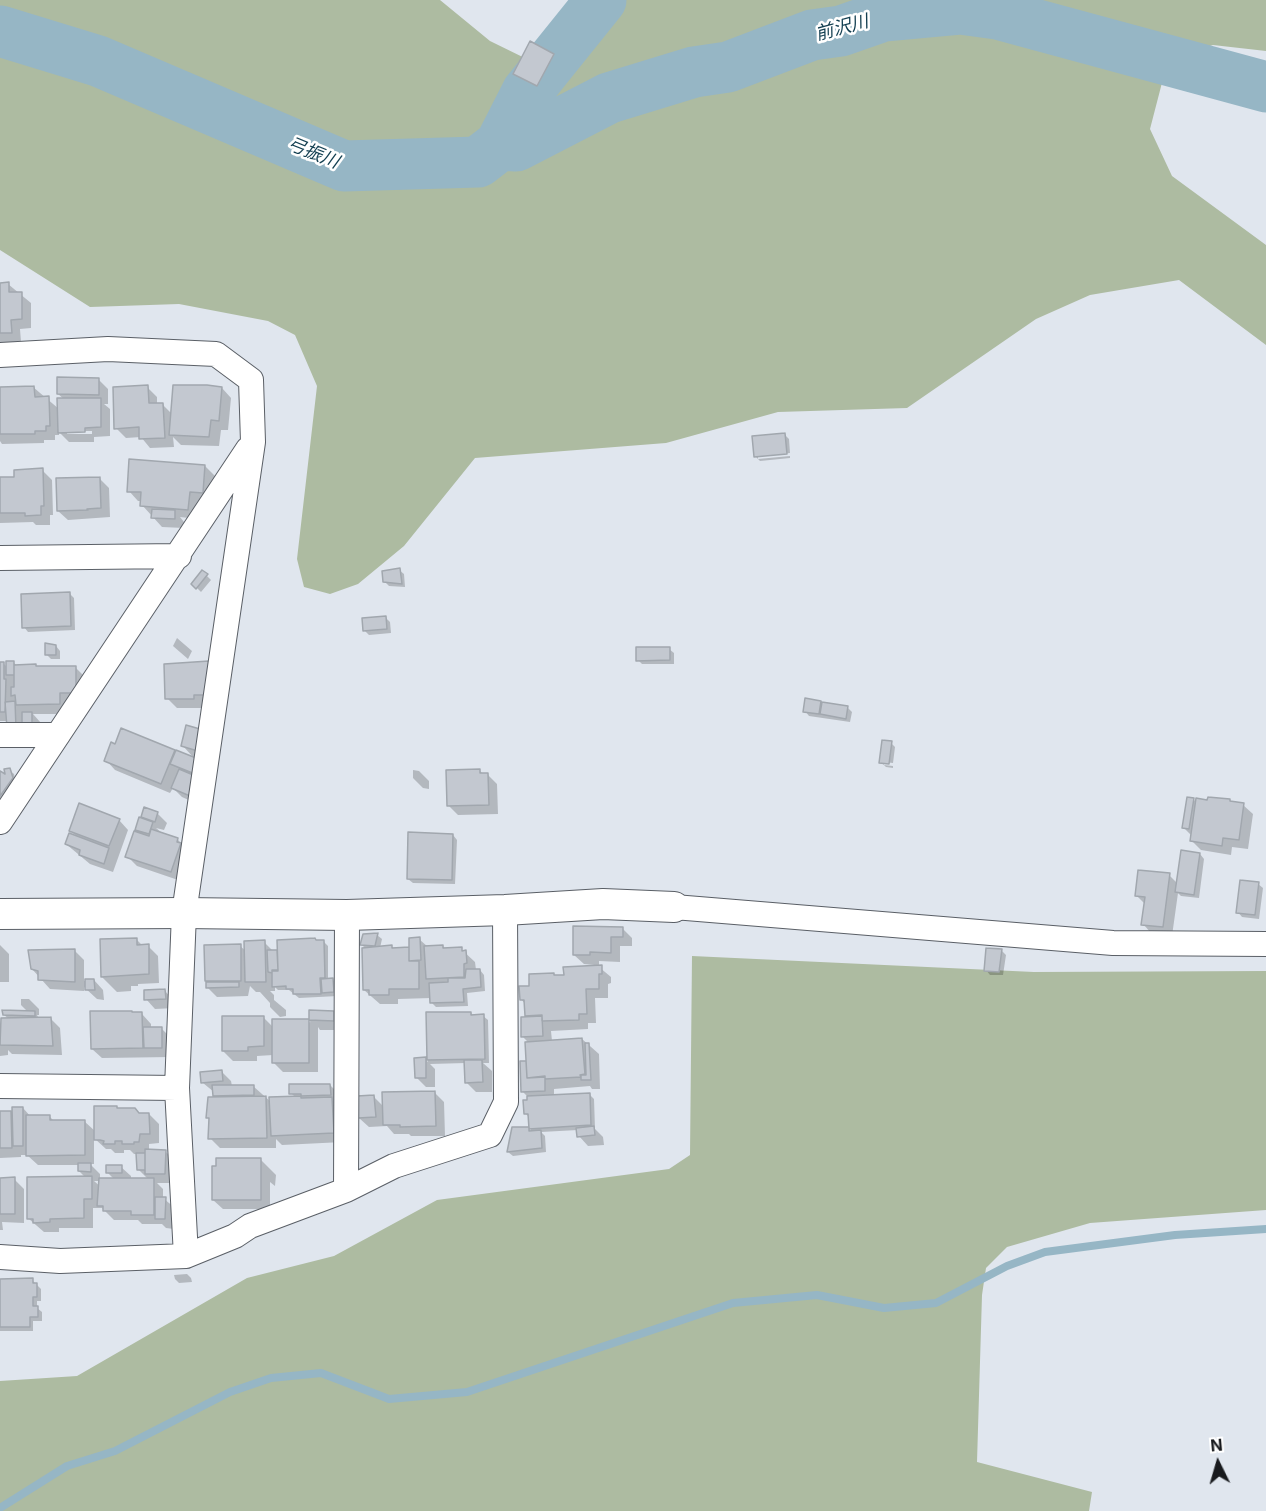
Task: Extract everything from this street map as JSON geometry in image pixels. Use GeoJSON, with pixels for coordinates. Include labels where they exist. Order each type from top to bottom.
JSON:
{"type":"FeatureCollection","features":[{"type":"Feature","properties":{"kind":"street"},"geometry":{"type":"LineString","coordinates":[[0,355],[108,349],[216,354],[251,380],[253,442],[184,913],[177,1088],[186,1256]]}},
{"type":"Feature","properties":{"kind":"street"},"geometry":{"type":"LineString","coordinates":[[0,822],[253,442]]}},
{"type":"Feature","properties":{"kind":"street"},"geometry":{"type":"LineString","coordinates":[[0,558],[179,556]]}},
{"type":"Feature","properties":{"kind":"street"},"geometry":{"type":"LineString","coordinates":[[0,735],[58,735]]}},
{"type":"Feature","properties":{"kind":"street"},"geometry":{"type":"LineString","coordinates":[[0,914],[347,915],[603,904],[1113,944],[1266,944]]}},
{"type":"Feature","properties":{"kind":"street"},"geometry":{"type":"LineString","coordinates":[[0,1257],[60,1261],[186,1256],[235,1236],[250,1227],[346,1190],[394,1166],[490,1135],[506,1102],[505,910]]}},
{"type":"Feature","properties":{"kind":"street"},"geometry":{"type":"LineString","coordinates":[[346,1190],[347,915]]}},
{"type":"Feature","properties":{"kind":"street"},"geometry":{"type":"LineString","coordinates":[[0,1086],[177,1088]]}},
{"type":"Feature","properties":{"kind":"green space"},"geometry":{"type":"Polygon","coordinates":[[[0,0],[440,0],[490,41],[541,66],[568,68],[591,50],[616,0],[1266,0],[1266,51],[1213,45],[1184,54],[1164,75],[1150,129],[1172,176],[1266,245],[1266,345],[1179,280],[1090,295],[1036,319],[907,408],[778,412],[666,443],[475,458],[404,546],[358,584],[330,594],[304,587],[297,559],[317,386],[295,335],[268,321],[179,304],[90,307],[0,250],[0,0]]]}},
{"type":"Feature","properties":{"kind":"green space"},"geometry":{"type":"Polygon","coordinates":[[[692,956],[1034,972],[1266,971],[1266,1210],[1090,1223],[1007,1247],[986,1268],[982,1295],[977,1462],[1092,1492],[1089,1511],[0,1511],[0,1381],[77,1376],[247,1278],[334,1256],[437,1200],[669,1169],[690,1155],[692,956]]]}},
{"type":"Feature","properties":{"kind":"building"},"geometry":{"type":"Polygon","coordinates":[[[530,41],[554,54],[537,86],[513,74],[530,41]]]}},
{"type":"Feature","properties":{"kind":"building"},"geometry":{"type":"Polygon","coordinates":[[[9,282],[9,292],[22,292],[22,319],[11,320],[12,333],[0,333],[0,283],[9,282]]]}},
{"type":"Feature","properties":{"kind":"building"},"geometry":{"type":"Polygon","coordinates":[[[57,377],[99,378],[99,395],[57,394],[57,377]]]}},
{"type":"Feature","properties":{"kind":"building"},"geometry":{"type":"Polygon","coordinates":[[[148,385],[149,403],[163,403],[165,438],[139,439],[139,427],[114,429],[113,387],[148,385]]]}},
{"type":"Feature","properties":{"kind":"building"},"geometry":{"type":"Polygon","coordinates":[[[173,385],[222,387],[219,421],[211,420],[209,437],[169,435],[173,385]]]}},
{"type":"Feature","properties":{"kind":"building"},"geometry":{"type":"Polygon","coordinates":[[[34,386],[35,397],[49,396],[50,426],[46,426],[46,431],[35,431],[35,434],[0,434],[0,387],[34,386]]]}},
{"type":"Feature","properties":{"kind":"building"},"geometry":{"type":"Polygon","coordinates":[[[57,398],[101,398],[101,427],[85,428],[85,432],[58,433],[57,398]]]}},
{"type":"Feature","properties":{"kind":"building"},"geometry":{"type":"Polygon","coordinates":[[[785,433],[787,454],[754,457],[752,436],[785,433]]]}},
{"type":"Feature","properties":{"kind":"building"},"geometry":{"type":"Polygon","coordinates":[[[129,459],[205,465],[203,493],[190,492],[188,510],[140,506],[141,492],[127,492],[129,459]]]}},
{"type":"Feature","properties":{"kind":"building"},"geometry":{"type":"Polygon","coordinates":[[[43,468],[44,506],[41,506],[41,515],[0,513],[0,477],[14,477],[14,470],[43,468]]]}},
{"type":"Feature","properties":{"kind":"building"},"geometry":{"type":"Polygon","coordinates":[[[100,477],[101,508],[57,511],[56,478],[100,477]]]}},
{"type":"Feature","properties":{"kind":"building"},"geometry":{"type":"Polygon","coordinates":[[[152,509],[175,510],[175,519],[151,518],[152,509]]]}},
{"type":"Feature","properties":{"kind":"building"},"geometry":{"type":"Polygon","coordinates":[[[400,568],[402,584],[383,582],[382,571],[400,568]]]}},
{"type":"Feature","properties":{"kind":"building"},"geometry":{"type":"Polygon","coordinates":[[[202,570],[208,574],[196,589],[191,584],[202,570]]]}},
{"type":"Feature","properties":{"kind":"building"},"geometry":{"type":"Polygon","coordinates":[[[70,592],[71,626],[22,628],[21,594],[70,592]]]}},
{"type":"Feature","properties":{"kind":"building"},"geometry":{"type":"Polygon","coordinates":[[[386,616],[387,629],[363,631],[362,618],[386,616]]]}},
{"type":"Feature","properties":{"kind":"building"},"geometry":{"type":"Polygon","coordinates":[[[45,643],[56,645],[56,655],[45,655],[45,643]]]}},
{"type":"Feature","properties":{"kind":"building"},"geometry":{"type":"Polygon","coordinates":[[[636,647],[670,647],[670,660],[636,661],[636,647]]]}},
{"type":"Feature","properties":{"kind":"building"},"geometry":{"type":"Polygon","coordinates":[[[6,661],[14,661],[14,675],[6,675],[6,661]]]}},
{"type":"Feature","properties":{"kind":"building"},"geometry":{"type":"Polygon","coordinates":[[[209,661],[210,695],[194,695],[194,699],[165,699],[164,664],[209,661]]]}},
{"type":"Feature","properties":{"kind":"building"},"geometry":{"type":"Polygon","coordinates":[[[0,662],[4,662],[4,679],[6,679],[5,712],[0,712],[0,662]]]}},
{"type":"Feature","properties":{"kind":"building"},"geometry":{"type":"Polygon","coordinates":[[[36,664],[36,666],[76,666],[76,693],[60,693],[60,704],[16,705],[15,695],[11,696],[11,687],[14,687],[14,665],[36,664]]]}},
{"type":"Feature","properties":{"kind":"building"},"geometry":{"type":"Polygon","coordinates":[[[805,698],[821,701],[819,714],[803,712],[805,698]]]}},
{"type":"Feature","properties":{"kind":"building"},"geometry":{"type":"Polygon","coordinates":[[[15,701],[16,728],[7,728],[5,702],[15,701]]]}},
{"type":"Feature","properties":{"kind":"building"},"geometry":{"type":"Polygon","coordinates":[[[822,702],[848,706],[846,719],[820,714],[822,702]]]}},
{"type":"Feature","properties":{"kind":"building"},"geometry":{"type":"Polygon","coordinates":[[[22,712],[32,712],[32,723],[22,723],[22,712]]]}},
{"type":"Feature","properties":{"kind":"building"},"geometry":{"type":"Polygon","coordinates":[[[186,725],[207,731],[201,752],[181,746],[186,725]]]}},
{"type":"Feature","properties":{"kind":"building"},"geometry":{"type":"Polygon","coordinates":[[[121,728],[175,750],[161,784],[104,761],[111,742],[115,744],[121,728]]]}},
{"type":"Feature","properties":{"kind":"building"},"geometry":{"type":"Polygon","coordinates":[[[882,740],[892,741],[889,764],[879,763],[882,740]]]}},
{"type":"Feature","properties":{"kind":"building"},"geometry":{"type":"Polygon","coordinates":[[[176,750],[201,760],[195,774],[170,764],[176,750]]]}},
{"type":"Feature","properties":{"kind":"building"},"geometry":{"type":"Polygon","coordinates":[[[10,768],[13,778],[0,796],[0,771],[5,774],[4,769],[10,768]]]}},
{"type":"Feature","properties":{"kind":"building"},"geometry":{"type":"Polygon","coordinates":[[[179,769],[198,777],[190,796],[171,788],[179,769]]]}},
{"type":"Feature","properties":{"kind":"building"},"geometry":{"type":"Polygon","coordinates":[[[480,769],[480,773],[488,773],[489,805],[447,806],[446,770],[480,769]]]}},
{"type":"Feature","properties":{"kind":"building"},"geometry":{"type":"Polygon","coordinates":[[[1187,797],[1194,798],[1189,829],[1182,828],[1187,797]]]}},
{"type":"Feature","properties":{"kind":"building"},"geometry":{"type":"Polygon","coordinates":[[[1208,797],[1244,803],[1239,840],[1223,838],[1222,846],[1190,841],[1196,798],[1207,800],[1208,797]]]}},
{"type":"Feature","properties":{"kind":"building"},"geometry":{"type":"Polygon","coordinates":[[[79,803],[120,819],[109,846],[69,831],[79,803]]]}},
{"type":"Feature","properties":{"kind":"building"},"geometry":{"type":"Polygon","coordinates":[[[144,807],[158,812],[155,822],[141,817],[144,807]]]}},
{"type":"Feature","properties":{"kind":"building"},"geometry":{"type":"Polygon","coordinates":[[[139,817],[153,822],[149,834],[135,830],[139,817]]]}},
{"type":"Feature","properties":{"kind":"building"},"geometry":{"type":"Polygon","coordinates":[[[151,829],[178,838],[177,842],[181,843],[171,872],[125,857],[134,831],[149,836],[151,829]]]}},
{"type":"Feature","properties":{"kind":"building"},"geometry":{"type":"Polygon","coordinates":[[[408,832],[453,834],[452,880],[407,879],[408,832]]]}},
{"type":"Feature","properties":{"kind":"building"},"geometry":{"type":"Polygon","coordinates":[[[69,833],[109,848],[104,864],[79,855],[80,850],[65,844],[69,833]]]}},
{"type":"Feature","properties":{"kind":"building"},"geometry":{"type":"Polygon","coordinates":[[[1181,850],[1200,853],[1194,895],[1175,892],[1181,850]]]}},
{"type":"Feature","properties":{"kind":"building"},"geometry":{"type":"Polygon","coordinates":[[[1138,870],[1170,873],[1163,927],[1141,925],[1145,897],[1135,896],[1138,870]]]}},
{"type":"Feature","properties":{"kind":"building"},"geometry":{"type":"Polygon","coordinates":[[[1240,880],[1259,882],[1255,915],[1236,913],[1240,880]]]}},
{"type":"Feature","properties":{"kind":"building"},"geometry":{"type":"Polygon","coordinates":[[[573,926],[623,927],[623,937],[611,937],[611,953],[590,952],[590,955],[573,955],[573,926]]]}},
{"type":"Feature","properties":{"kind":"building"},"geometry":{"type":"Polygon","coordinates":[[[378,933],[375,946],[360,945],[363,934],[378,933]]]}},
{"type":"Feature","properties":{"kind":"building"},"geometry":{"type":"Polygon","coordinates":[[[420,937],[421,960],[409,961],[409,938],[420,937]]]}},
{"type":"Feature","properties":{"kind":"building"},"geometry":{"type":"Polygon","coordinates":[[[137,938],[137,945],[149,944],[149,974],[101,977],[100,939],[137,938]]]}},
{"type":"Feature","properties":{"kind":"building"},"geometry":{"type":"Polygon","coordinates":[[[315,938],[324,940],[325,978],[320,978],[321,994],[293,994],[293,989],[286,989],[286,986],[272,987],[272,971],[278,971],[277,940],[315,938]]]}},
{"type":"Feature","properties":{"kind":"building"},"geometry":{"type":"Polygon","coordinates":[[[265,940],[266,982],[245,982],[244,941],[265,940]]]}},
{"type":"Feature","properties":{"kind":"building"},"geometry":{"type":"Polygon","coordinates":[[[241,944],[241,981],[205,981],[204,945],[241,944]]]}},
{"type":"Feature","properties":{"kind":"building"},"geometry":{"type":"Polygon","coordinates":[[[392,945],[392,948],[409,947],[409,961],[419,961],[419,989],[389,989],[389,995],[369,995],[369,990],[363,990],[362,948],[392,945]]]}},
{"type":"Feature","properties":{"kind":"building"},"geometry":{"type":"Polygon","coordinates":[[[443,945],[443,948],[462,947],[462,951],[466,950],[467,963],[464,964],[464,977],[426,979],[424,946],[443,945]]]}},
{"type":"Feature","properties":{"kind":"building"},"geometry":{"type":"Polygon","coordinates":[[[986,948],[1002,949],[999,972],[984,971],[986,948]]]}},
{"type":"Feature","properties":{"kind":"building"},"geometry":{"type":"Polygon","coordinates":[[[75,949],[75,982],[38,980],[38,971],[31,969],[28,950],[75,949]]]}},
{"type":"Feature","properties":{"kind":"building"},"geometry":{"type":"Polygon","coordinates":[[[267,950],[277,950],[278,970],[272,970],[272,973],[268,972],[267,950]]]}},
{"type":"Feature","properties":{"kind":"building"},"geometry":{"type":"Polygon","coordinates":[[[602,965],[602,974],[599,974],[599,989],[586,989],[587,1014],[579,1014],[579,1020],[542,1021],[542,1015],[525,1016],[524,1000],[520,1000],[519,986],[529,986],[529,974],[564,975],[563,967],[602,965]]]}},
{"type":"Feature","properties":{"kind":"building"},"geometry":{"type":"Polygon","coordinates":[[[466,969],[480,969],[481,987],[463,989],[464,1002],[430,1003],[429,983],[448,982],[448,978],[465,978],[466,969]]]}},
{"type":"Feature","properties":{"kind":"building"},"geometry":{"type":"Polygon","coordinates":[[[333,978],[334,992],[322,993],[321,979],[333,978]]]}},
{"type":"Feature","properties":{"kind":"building"},"geometry":{"type":"Polygon","coordinates":[[[85,979],[94,979],[95,990],[85,990],[85,979]]]}},
{"type":"Feature","properties":{"kind":"building"},"geometry":{"type":"Polygon","coordinates":[[[206,982],[239,982],[239,987],[206,988],[206,982]]]}},
{"type":"Feature","properties":{"kind":"building"},"geometry":{"type":"Polygon","coordinates":[[[165,989],[166,999],[144,1000],[144,990],[165,989]]]}},
{"type":"Feature","properties":{"kind":"building"},"geometry":{"type":"Polygon","coordinates":[[[2,1010],[35,1011],[35,1016],[3,1015],[2,1010]]]}},
{"type":"Feature","properties":{"kind":"building"},"geometry":{"type":"Polygon","coordinates":[[[309,1010],[334,1011],[334,1021],[309,1020],[309,1010]]]}},
{"type":"Feature","properties":{"kind":"building"},"geometry":{"type":"Polygon","coordinates":[[[90,1011],[142,1012],[143,1048],[91,1049],[90,1011]]]}},
{"type":"Feature","properties":{"kind":"building"},"geometry":{"type":"Polygon","coordinates":[[[426,1012],[484,1014],[485,1059],[427,1060],[426,1012]]]}},
{"type":"Feature","properties":{"kind":"building"},"geometry":{"type":"Polygon","coordinates":[[[222,1016],[264,1016],[264,1046],[248,1047],[248,1051],[222,1051],[222,1016]]]}},
{"type":"Feature","properties":{"kind":"building"},"geometry":{"type":"Polygon","coordinates":[[[542,1016],[543,1036],[521,1037],[521,1017],[542,1016]]]}},
{"type":"Feature","properties":{"kind":"building"},"geometry":{"type":"Polygon","coordinates":[[[51,1017],[53,1046],[0,1045],[1,1018],[51,1017]]]}},
{"type":"Feature","properties":{"kind":"building"},"geometry":{"type":"Polygon","coordinates":[[[272,1019],[309,1019],[309,1063],[272,1063],[272,1019]]]}},
{"type":"Feature","properties":{"kind":"building"},"geometry":{"type":"Polygon","coordinates":[[[143,1027],[162,1027],[162,1048],[144,1048],[143,1027]]]}},
{"type":"Feature","properties":{"kind":"building"},"geometry":{"type":"Polygon","coordinates":[[[582,1038],[585,1074],[580,1075],[581,1077],[527,1078],[525,1042],[582,1038]]]}},
{"type":"Feature","properties":{"kind":"building"},"geometry":{"type":"Polygon","coordinates":[[[585,1043],[589,1043],[591,1080],[581,1080],[581,1075],[586,1075],[585,1043]]]}},
{"type":"Feature","properties":{"kind":"building"},"geometry":{"type":"Polygon","coordinates":[[[426,1057],[426,1078],[415,1078],[414,1058],[426,1057]]]}},
{"type":"Feature","properties":{"kind":"building"},"geometry":{"type":"Polygon","coordinates":[[[464,1060],[482,1060],[483,1082],[465,1083],[464,1060]]]}},
{"type":"Feature","properties":{"kind":"building"},"geometry":{"type":"Polygon","coordinates":[[[520,1061],[526,1061],[527,1078],[545,1077],[545,1091],[521,1092],[520,1061]]]}},
{"type":"Feature","properties":{"kind":"building"},"geometry":{"type":"Polygon","coordinates":[[[222,1070],[223,1081],[201,1083],[200,1072],[222,1070]]]}},
{"type":"Feature","properties":{"kind":"building"},"geometry":{"type":"Polygon","coordinates":[[[289,1084],[330,1084],[331,1095],[289,1094],[289,1084]]]}},
{"type":"Feature","properties":{"kind":"building"},"geometry":{"type":"Polygon","coordinates":[[[212,1085],[254,1085],[254,1095],[213,1096],[212,1085]]]}},
{"type":"Feature","properties":{"kind":"building"},"geometry":{"type":"Polygon","coordinates":[[[435,1091],[436,1126],[383,1125],[382,1092],[435,1091]]]}},
{"type":"Feature","properties":{"kind":"building"},"geometry":{"type":"Polygon","coordinates":[[[590,1093],[591,1125],[529,1129],[528,1114],[524,1114],[523,1100],[527,1100],[527,1096],[590,1093]]]}},
{"type":"Feature","properties":{"kind":"building"},"geometry":{"type":"Polygon","coordinates":[[[374,1095],[376,1117],[358,1118],[357,1096],[374,1095]]]}},
{"type":"Feature","properties":{"kind":"building"},"geometry":{"type":"Polygon","coordinates":[[[266,1096],[267,1138],[208,1139],[209,1118],[206,1118],[208,1097],[266,1096]]]}},
{"type":"Feature","properties":{"kind":"building"},"geometry":{"type":"Polygon","coordinates":[[[301,1096],[301,1098],[332,1097],[334,1133],[271,1136],[269,1097],[301,1096]]]}},
{"type":"Feature","properties":{"kind":"building"},"geometry":{"type":"Polygon","coordinates":[[[94,1106],[135,1108],[139,1113],[149,1113],[150,1134],[140,1134],[139,1142],[134,1142],[134,1144],[122,1144],[122,1141],[115,1141],[115,1144],[103,1144],[104,1141],[94,1140],[94,1106]]]}},
{"type":"Feature","properties":{"kind":"building"},"geometry":{"type":"Polygon","coordinates":[[[12,1107],[23,1107],[23,1146],[13,1146],[12,1107]]]}},
{"type":"Feature","properties":{"kind":"building"},"geometry":{"type":"Polygon","coordinates":[[[0,1111],[11,1111],[12,1148],[0,1148],[0,1111]]]}},
{"type":"Feature","properties":{"kind":"building"},"geometry":{"type":"Polygon","coordinates":[[[26,1115],[50,1115],[50,1120],[85,1120],[85,1155],[26,1156],[26,1115]]]}},
{"type":"Feature","properties":{"kind":"building"},"geometry":{"type":"Polygon","coordinates":[[[594,1126],[595,1135],[577,1137],[576,1128],[594,1126]]]}},
{"type":"Feature","properties":{"kind":"building"},"geometry":{"type":"Polygon","coordinates":[[[512,1127],[529,1127],[529,1131],[541,1130],[542,1148],[507,1152],[512,1127]]]}},
{"type":"Feature","properties":{"kind":"building"},"geometry":{"type":"Polygon","coordinates":[[[145,1149],[166,1150],[165,1174],[145,1174],[145,1149]]]}},
{"type":"Feature","properties":{"kind":"building"},"geometry":{"type":"Polygon","coordinates":[[[136,1153],[145,1153],[145,1170],[137,1170],[136,1153]]]}},
{"type":"Feature","properties":{"kind":"building"},"geometry":{"type":"Polygon","coordinates":[[[216,1158],[261,1158],[261,1200],[212,1200],[212,1166],[216,1166],[216,1158]]]}},
{"type":"Feature","properties":{"kind":"building"},"geometry":{"type":"Polygon","coordinates":[[[78,1163],[91,1163],[91,1172],[78,1171],[78,1163]]]}},
{"type":"Feature","properties":{"kind":"building"},"geometry":{"type":"Polygon","coordinates":[[[106,1165],[122,1165],[122,1173],[106,1173],[106,1165]]]}},
{"type":"Feature","properties":{"kind":"building"},"geometry":{"type":"Polygon","coordinates":[[[92,1176],[92,1199],[84,1199],[84,1218],[50,1219],[50,1222],[33,1223],[33,1219],[27,1219],[27,1177],[92,1176]]]}},
{"type":"Feature","properties":{"kind":"building"},"geometry":{"type":"Polygon","coordinates":[[[15,1177],[15,1214],[0,1214],[0,1178],[15,1177]]]}},
{"type":"Feature","properties":{"kind":"building"},"geometry":{"type":"Polygon","coordinates":[[[99,1178],[154,1178],[154,1215],[131,1215],[131,1211],[103,1211],[103,1206],[97,1206],[99,1178]]]}},
{"type":"Feature","properties":{"kind":"building"},"geometry":{"type":"Polygon","coordinates":[[[155,1197],[166,1197],[165,1219],[155,1219],[155,1197]]]}},
{"type":"Feature","properties":{"kind":"building"},"geometry":{"type":"Polygon","coordinates":[[[33,1278],[33,1283],[37,1283],[37,1297],[33,1297],[33,1306],[38,1306],[38,1317],[30,1317],[30,1327],[0,1327],[0,1279],[33,1278]]]}},
{"type":"Feature","properties":{"kind":"waterway","name":"弓振川"},"geometry":{"type":"LineString","coordinates":[[0,31],[98,61],[344,166],[478,162],[500,145],[527,92],[601,0]]}},
{"type":"Feature","properties":{"kind":"waterway","name":"前沢川"},"geometry":{"type":"LineString","coordinates":[[500,145],[516,146],[609,98],[694,72],[728,67],[812,35],[841,31],[884,16],[960,9],[997,14],[1266,87]]}},
{"type":"Feature","properties":{"kind":"waterway"},"geometry":{"type":"LineString","coordinates":[[0,1508],[67,1466],[115,1451],[230,1392],[271,1378],[321,1373],[389,1399],[467,1392],[733,1303],[817,1295],[884,1308],[936,1303],[1007,1266],[1045,1252],[1175,1235],[1266,1229]]}}]}
